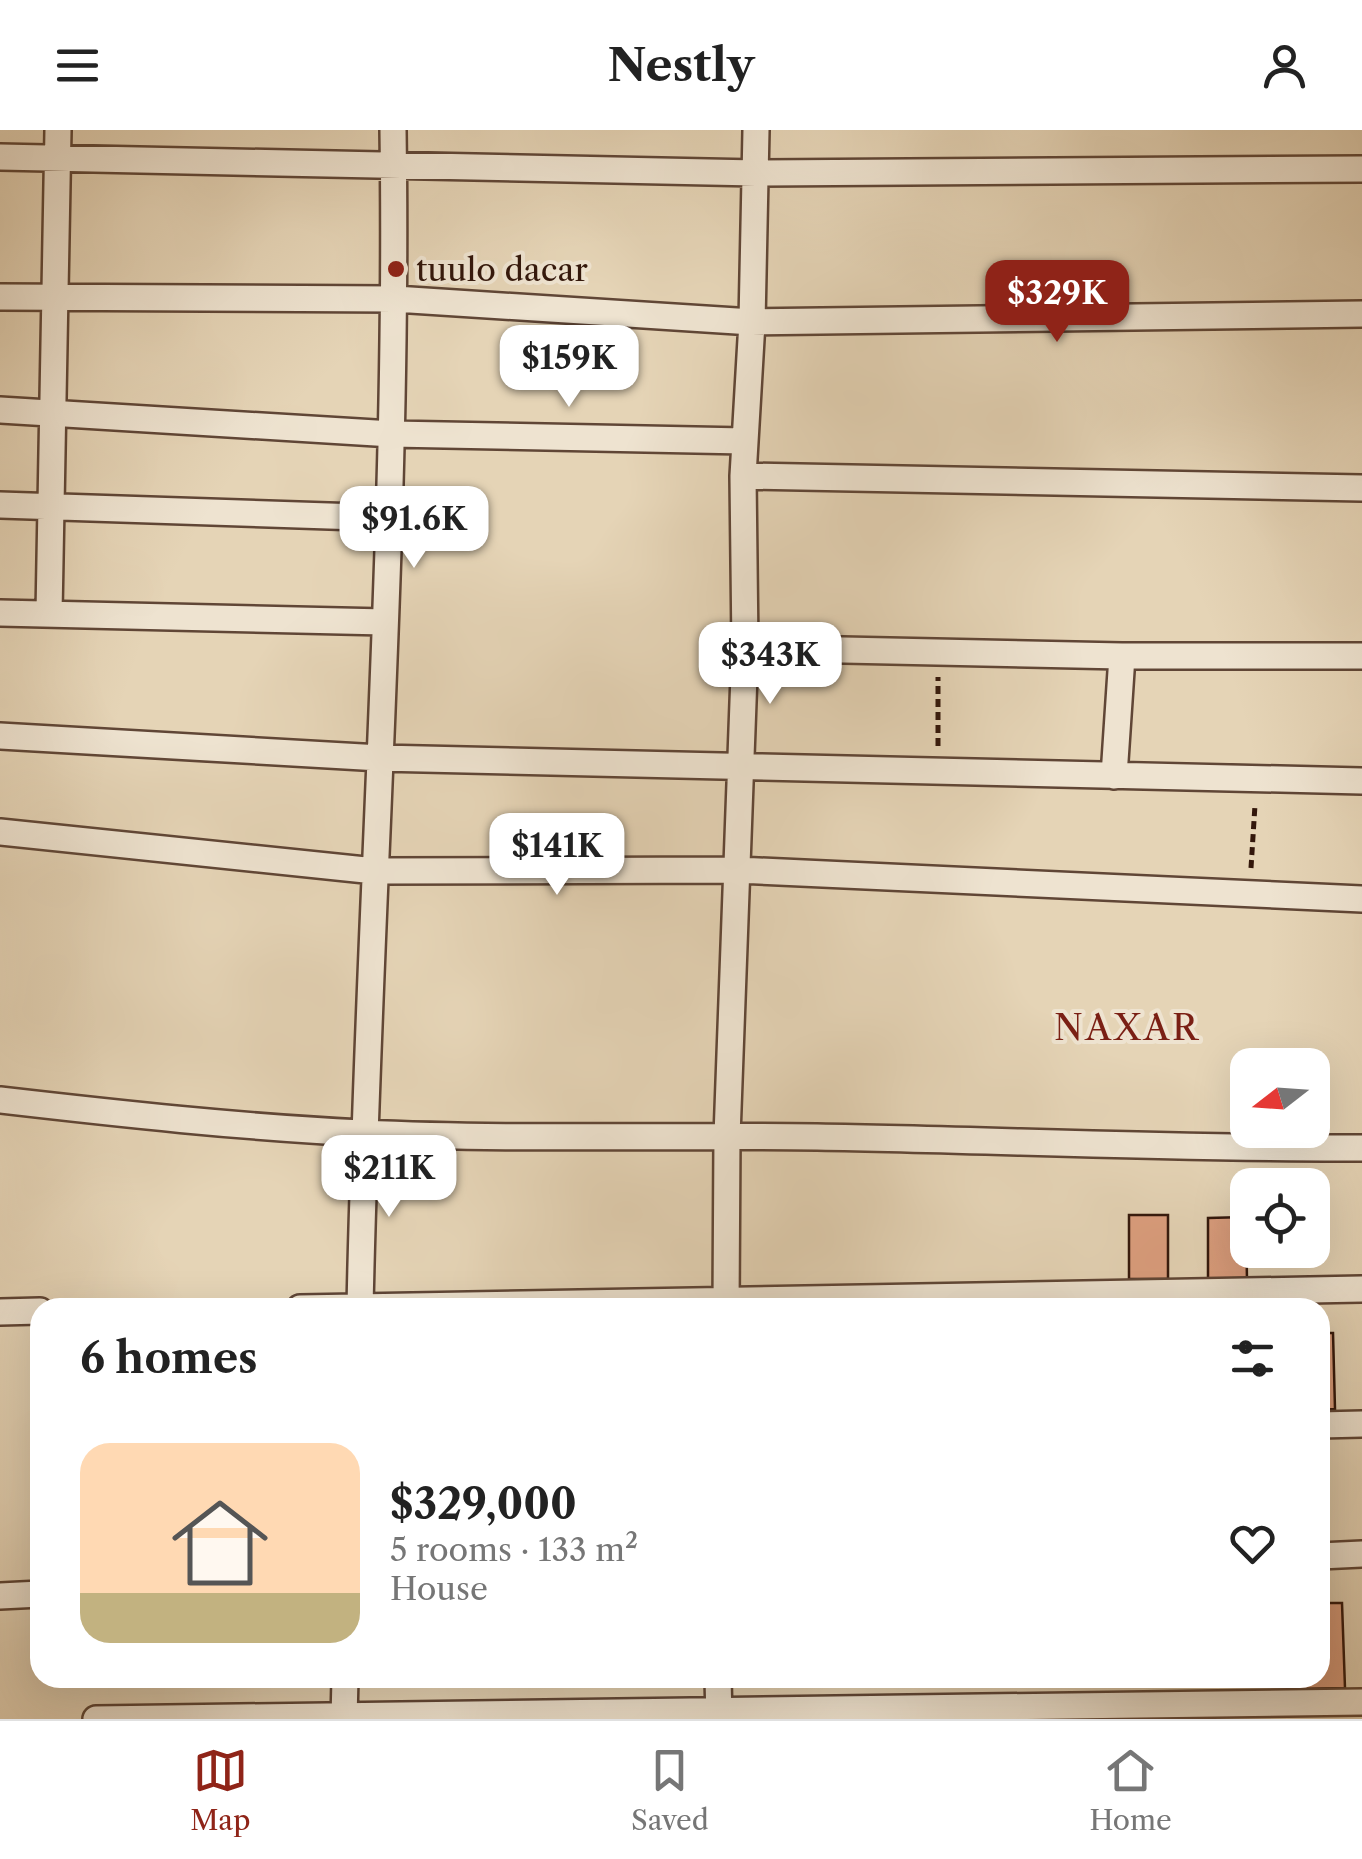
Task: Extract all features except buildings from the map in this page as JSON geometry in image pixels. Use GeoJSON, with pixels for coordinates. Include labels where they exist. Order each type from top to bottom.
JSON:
{"type":"FeatureCollection","features":[{"type":"Feature","properties":{"kind":"street"},"geometry":{"type":"LineString","coordinates":[[49,613],[58,130]]}},
{"type":"Feature","properties":{"kind":"street"},"geometry":{"type":"LineString","coordinates":[[360,1298],[392,434],[393,130]]}},
{"type":"Feature","properties":{"kind":"street"},"geometry":{"type":"LineString","coordinates":[[726,1298],[745,648],[743,476],[752,322],[756,130]]}},
{"type":"Feature","properties":{"kind":"street"},"geometry":{"type":"LineString","coordinates":[[0,156],[756,174],[1362,169]]}},
{"type":"Feature","properties":{"kind":"street"},"geometry":{"type":"LineString","coordinates":[[0,297],[395,299],[752,322],[1362,314]]}},
{"type":"Feature","properties":{"kind":"street"},"geometry":{"type":"LineString","coordinates":[[0,410],[392,434],[745,441]]}},
{"type":"Feature","properties":{"kind":"street"},"geometry":{"type":"LineString","coordinates":[[743,476],[1362,488]]}},
{"type":"Feature","properties":{"kind":"street"},"geometry":{"type":"LineString","coordinates":[[0,506],[389,518]]}},
{"type":"Feature","properties":{"kind":"street"},"geometry":{"type":"LineString","coordinates":[[0,612],[385,622]]}},
{"type":"Feature","properties":{"kind":"street"},"geometry":{"type":"LineString","coordinates":[[745,648],[1122,656],[1362,656]]}},
{"type":"Feature","properties":{"kind":"street"},"geometry":{"type":"LineString","coordinates":[[1114,776],[1122,656]]}},
{"type":"Feature","properties":{"kind":"street"},"geometry":{"type":"LineString","coordinates":[[0,736],[380,758],[1362,782]]}},
{"type":"Feature","properties":{"kind":"street"},"geometry":{"type":"LineString","coordinates":[[0,832],[375,871],[738,870],[1362,900]]}},
{"type":"Feature","properties":{"kind":"street"},"geometry":{"type":"LineString","coordinates":[[0,1100],[212,1123],[364,1133],[1362,1148]]}},
{"type":"Feature","properties":{"kind":"street"},"geometry":{"type":"LineString","coordinates":[[938,1298],[1362,1288]]}},
{"type":"Feature","properties":{"kind":"street"},"geometry":{"type":"LineString","coordinates":[[0,1312],[30,1311]]}},
{"type":"Feature","properties":{"kind":"street"},"geometry":{"type":"LineString","coordinates":[[1330,1424],[1362,1424]]}},
{"type":"Feature","properties":{"kind":"street"},"geometry":{"type":"LineString","coordinates":[[1330,1556],[1362,1554]]}},
{"type":"Feature","properties":{"kind":"street"},"geometry":{"type":"LineString","coordinates":[[0,1596],[30,1594]]}},
{"type":"Feature","properties":{"kind":"street"},"geometry":{"type":"LineString","coordinates":[[344,1718],[346,1688]]}},
{"type":"Feature","properties":{"kind":"street"},"geometry":{"type":"LineString","coordinates":[[718,1688],[718,1715]]}},
{"type":"Feature","properties":{"kind":"street"},"geometry":{"type":"LineString","coordinates":[[96,1719],[718,1715],[1362,1702]]}},
{"type":"Feature","properties":{"kind":"path"},"geometry":{"type":"LineString","coordinates":[[938,653],[938,769]]}},
{"type":"Feature","properties":{"kind":"path"},"geometry":{"type":"LineString","coordinates":[[1250,896],[1257,780]]}},
{"type":"Feature","properties":{"kind":"place","name":"tuulo dacar"},"geometry":{"type":"Point","coordinates":[396,269]}},
{"type":"Feature","properties":{"kind":"district","name":"NAXAR"},"geometry":{"type":"Point","coordinates":[1127,1027]}}]}
